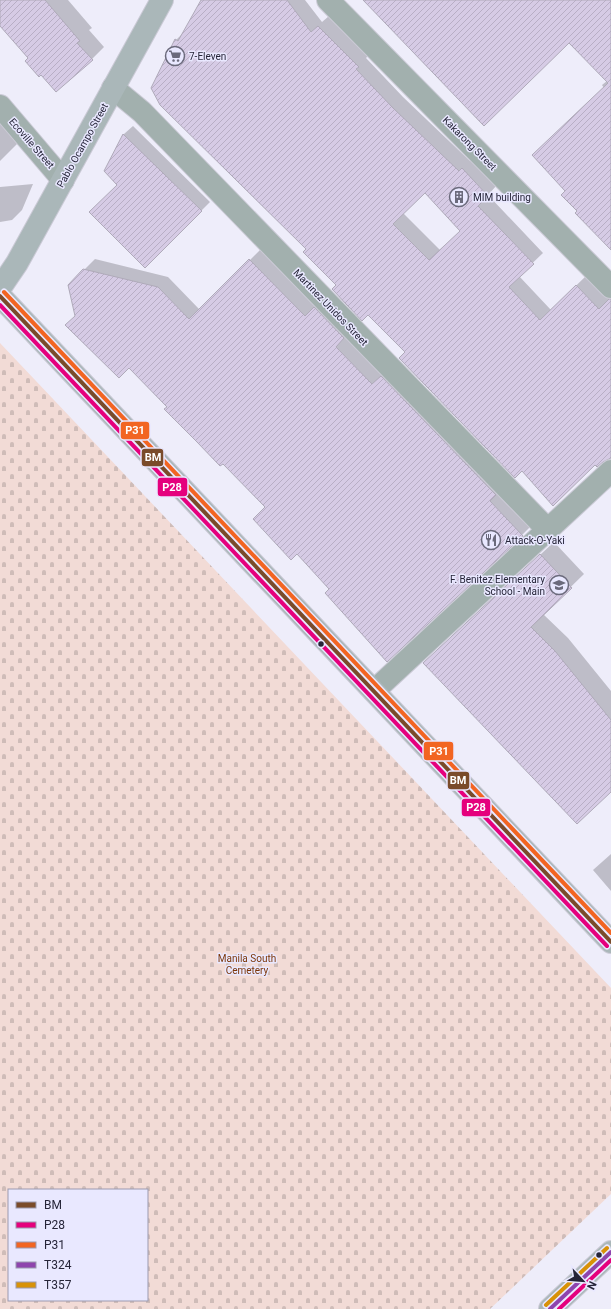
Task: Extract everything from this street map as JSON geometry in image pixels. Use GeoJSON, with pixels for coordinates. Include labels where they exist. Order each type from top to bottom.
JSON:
{"type":"FeatureCollection","features":[{"type":"Feature","properties":{"kind":"main road","name":"Pablo Ocampo Street"},"geometry":{"type":"LineString","coordinates":[[0,288],[17,263],[162,0]]}},
{"type":"Feature","properties":{"kind":"main road"},"geometry":{"type":"LineString","coordinates":[[0,296],[611,942]]}},
{"type":"Feature","properties":{"kind":"main road"},"geometry":{"type":"LineString","coordinates":[[550,1309],[611,1252]]}},
{"type":"Feature","properties":{"kind":"street","name":"Kakarong Street"},"geometry":{"type":"LineString","coordinates":[[328,0],[611,287]]}},
{"type":"Feature","properties":{"kind":"street","name":"Martinez Unidos Street"},"geometry":{"type":"LineString","coordinates":[[114,88],[142,112],[547,529]]}},
{"type":"Feature","properties":{"kind":"street","name":"Ecoville Street"},"geometry":{"type":"LineString","coordinates":[[0,106],[63,180]]}},
{"type":"Feature","properties":{"kind":"street"},"geometry":{"type":"LineString","coordinates":[[374,691],[611,471]]}},
{"type":"Feature","properties":{"kind":"green space","name":"Manila South Cemetery"},"geometry":{"type":"Polygon","coordinates":[[[0,343],[611,988],[611,1194],[490,1309],[0,1309],[0,343]]]}},
{"type":"Feature","properties":{"kind":"building"},"geometry":{"type":"Polygon","coordinates":[[[0,0],[45,0],[80,41],[77,43],[93,60],[56,92],[41,75],[39,77],[25,61],[28,58],[0,26],[0,0]]]}},
{"type":"Feature","properties":{"kind":"building"},"geometry":{"type":"Polygon","coordinates":[[[201,0],[287,0],[311,32],[318,26],[359,67],[356,69],[393,108],[459,171],[462,168],[488,196],[478,206],[534,264],[509,287],[540,320],[576,285],[599,309],[609,299],[611,299],[611,458],[597,467],[595,465],[553,506],[522,471],[515,478],[399,358],[405,352],[368,315],[362,321],[332,289],[336,285],[303,252],[306,249],[160,105],[151,88],[175,39],[178,41],[201,0]],[[425,193],[393,224],[429,260],[460,231],[425,193]]]}},
{"type":"Feature","properties":{"kind":"building"},"geometry":{"type":"Polygon","coordinates":[[[363,0],[611,0],[611,250],[575,213],[577,211],[561,195],[565,191],[532,155],[608,83],[569,43],[484,126],[363,0]]]}},
{"type":"Feature","properties":{"kind":"building"},"geometry":{"type":"Polygon","coordinates":[[[123,134],[202,211],[145,268],[89,212],[117,185],[104,171],[123,134]]]}},
{"type":"Feature","properties":{"kind":"building"},"geometry":{"type":"Polygon","coordinates":[[[249,259],[305,316],[314,307],[344,338],[336,347],[372,384],[381,376],[496,495],[490,501],[523,536],[387,662],[325,593],[329,589],[297,554],[291,560],[253,519],[265,507],[223,464],[220,466],[164,409],[167,407],[129,368],[119,378],[65,325],[75,316],[68,285],[83,269],[158,287],[189,319],[249,259]]]}},
{"type":"Feature","properties":{"kind":"building"},"geometry":{"type":"Polygon","coordinates":[[[540,554],[572,588],[531,627],[555,651],[611,720],[611,792],[577,824],[423,663],[540,554]]]}},
{"type":"Feature","properties":{"kind":"transit line","name":"P31"},"geometry":{"type":"LineString","coordinates":[[4,292],[611,933]]}},
{"type":"Feature","properties":{"kind":"transit line","name":"BM"},"geometry":{"type":"LineString","coordinates":[[0,296],[611,942]]}},
{"type":"Feature","properties":{"kind":"transit line","name":"P28"},"geometry":{"type":"LineString","coordinates":[[0,305],[607,946]]}},
{"type":"Feature","properties":{"kind":"transit line","name":"T357"},"geometry":{"type":"LineString","coordinates":[[546,1305],[607,1248]]}},
{"type":"Feature","properties":{"kind":"transit line","name":"T324"},"geometry":{"type":"LineString","coordinates":[[550,1309],[611,1252]]}},
{"type":"Feature","properties":{"kind":"transit line","name":"P28"},"geometry":{"type":"LineString","coordinates":[[559,1309],[611,1260]]}},
{"type":"Feature","properties":{"kind":"place","name":"7-Eleven"},"geometry":{"type":"Point","coordinates":[175,56]}},
{"type":"Feature","properties":{"kind":"place","name":"MIM building"},"geometry":{"type":"Point","coordinates":[459,197]}},
{"type":"Feature","properties":{"kind":"place","name":"Attack-O-Yaki"},"geometry":{"type":"Point","coordinates":[491,540]}},
{"type":"Feature","properties":{"kind":"place","name":"F. Benitez Elementary School - Main"},"geometry":{"type":"Point","coordinates":[559,585]}}]}
